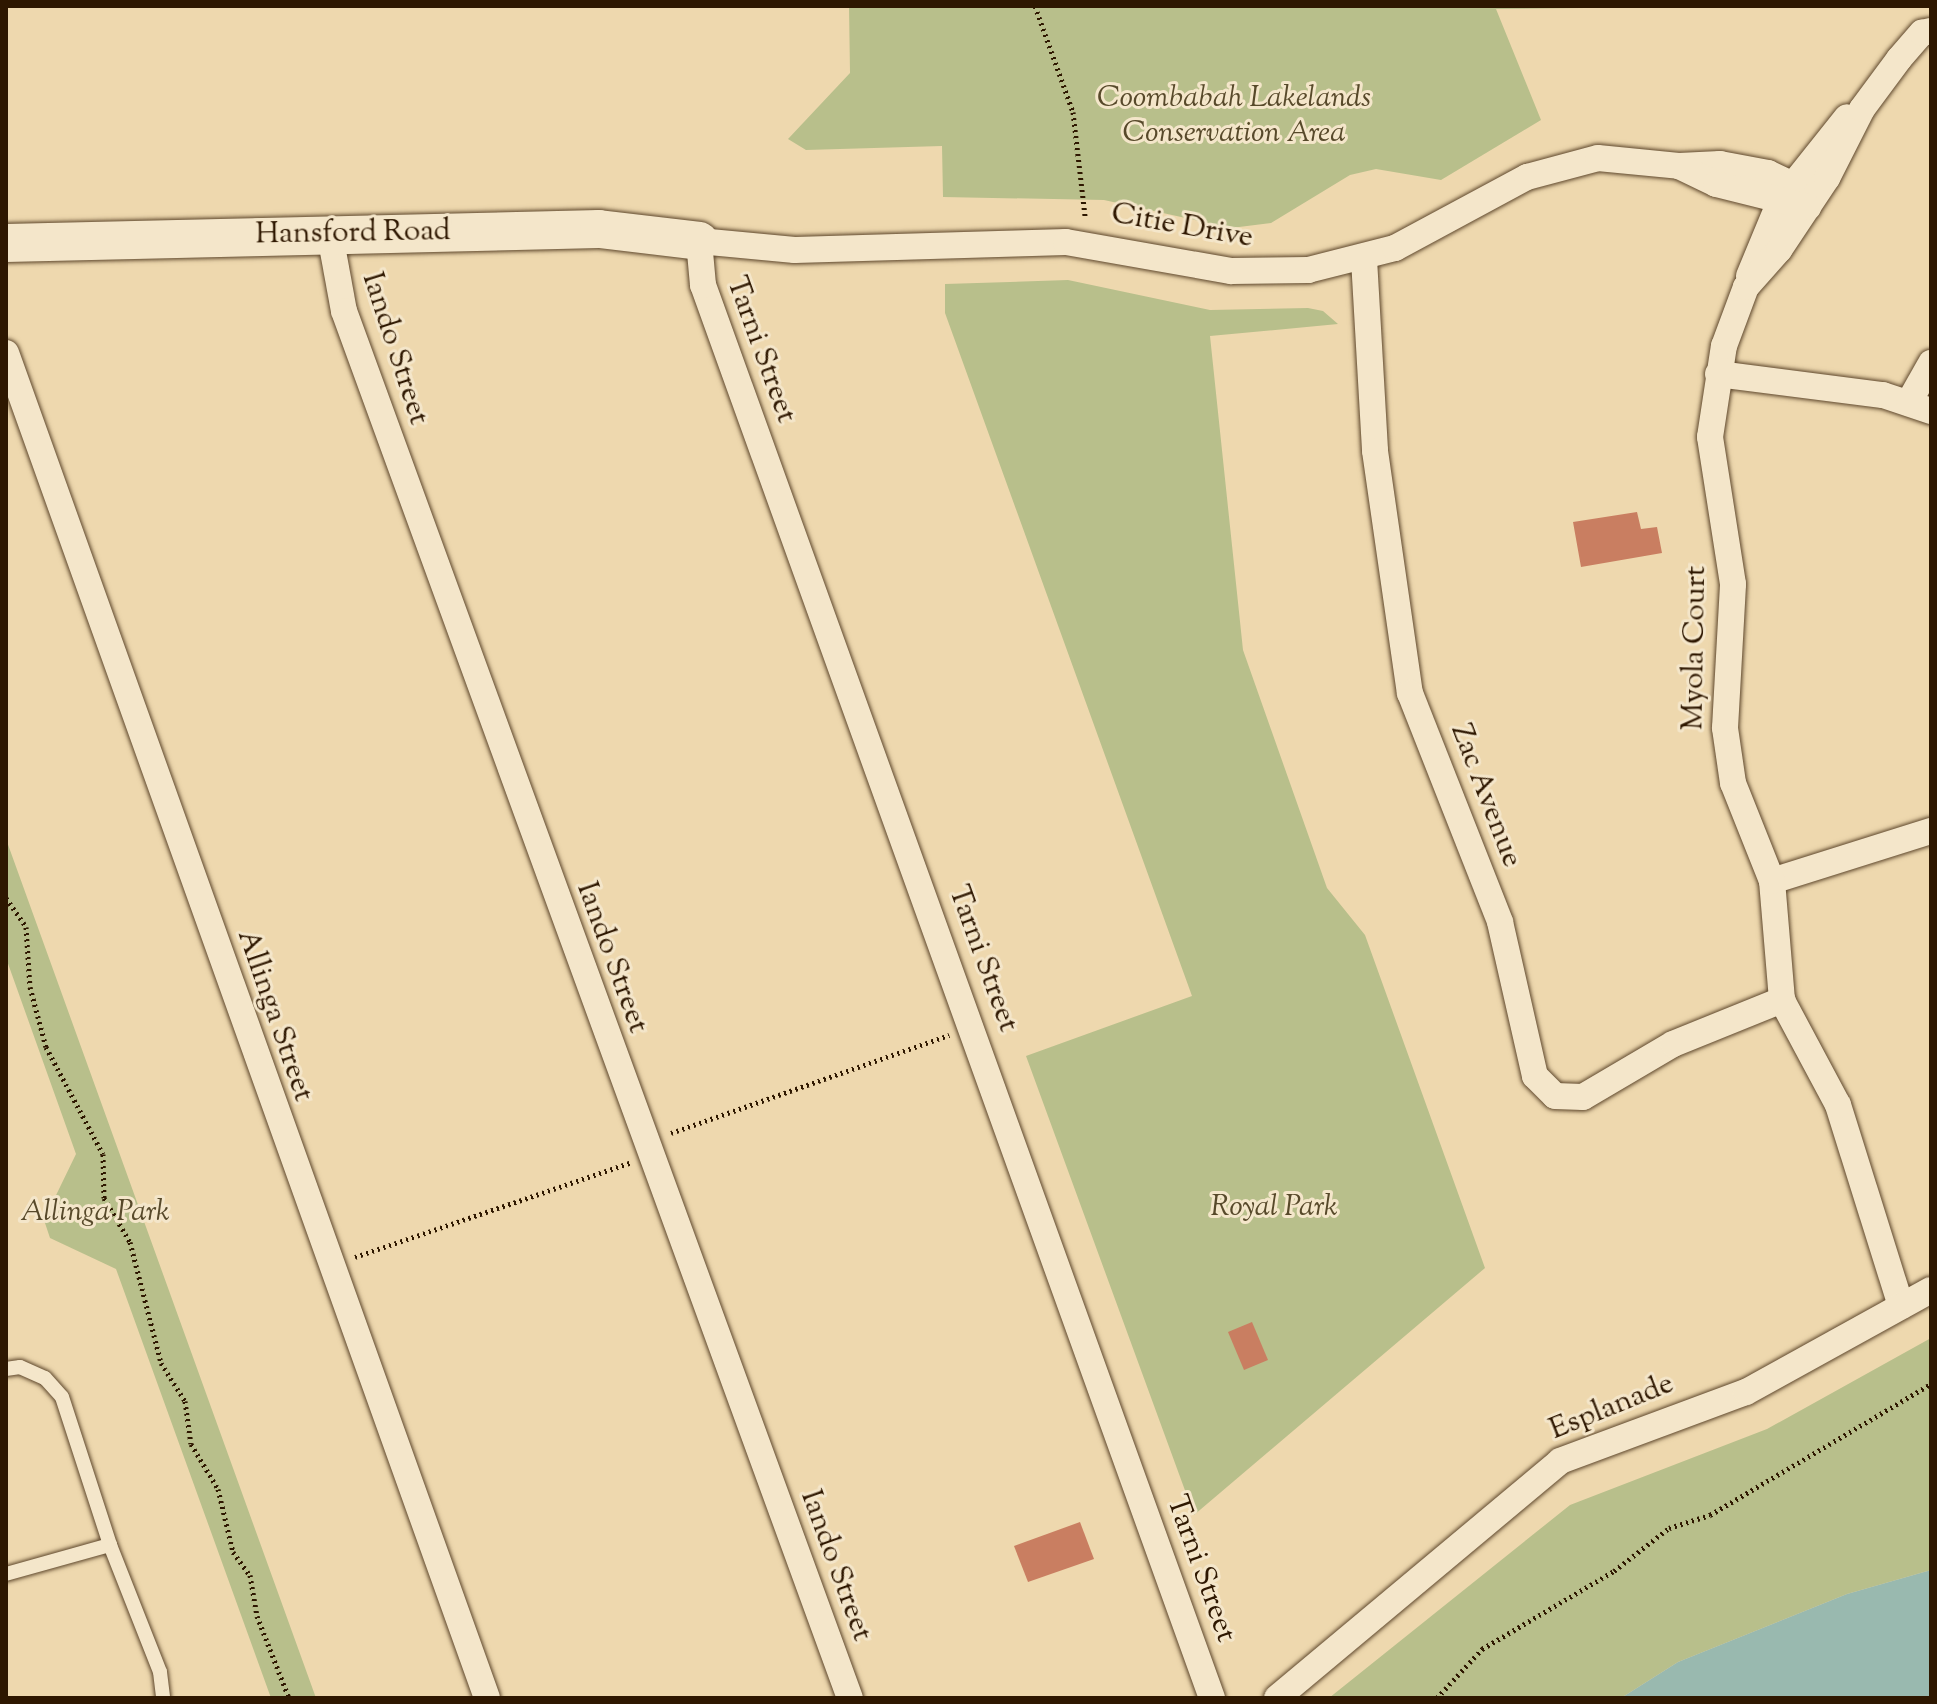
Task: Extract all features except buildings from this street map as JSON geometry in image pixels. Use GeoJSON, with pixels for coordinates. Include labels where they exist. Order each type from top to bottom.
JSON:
{"type":"FeatureCollection","features":[{"type":"Feature","properties":{"kind":"street","name":"Myola Court"},"geometry":{"type":"LineString","coordinates":[[1901,1306],[1838,1105],[1782,1000],[1772,881],[1733,783],[1725,742],[1733,584],[1710,437],[1718,374],[1746,287],[1846,118],[1862,109],[1922,33],[1931,31]]}},
{"type":"Feature","properties":{"kind":"street","name":"Citie Drive"},"geometry":{"type":"LineString","coordinates":[[699,241],[795,250],[1066,242],[1254,273],[1364,259],[1559,166],[1598,158],[1679,166],[1716,184],[1799,197]]}},
{"type":"Feature","properties":{"kind":"street","name":"Hansford Road"},"geometry":{"type":"LineString","coordinates":[[6,243],[599,229],[699,241]]}},
{"type":"Feature","properties":{"kind":"street","name":"Iando Street"},"geometry":{"type":"LineString","coordinates":[[330,235],[344,311],[647,1150],[850,1698]]}},
{"type":"Feature","properties":{"kind":"street","name":"Tarni Street"},"geometry":{"type":"LineString","coordinates":[[699,241],[703,285],[1212,1698]]}},
{"type":"Feature","properties":{"kind":"street","name":"Zac Avenue"},"geometry":{"type":"LineString","coordinates":[[1364,259],[1375,451],[1410,693],[1500,922],[1535,1076],[1555,1096],[1583,1097],[1673,1044],[1782,1000]]}},
{"type":"Feature","properties":{"kind":"street","name":"Allinga Street"},"geometry":{"type":"LineString","coordinates":[[6,353],[329,1266],[487,1698]]}},
{"type":"Feature","properties":{"kind":"street"},"geometry":{"type":"LineString","coordinates":[[1718,374],[1920,406],[1931,363]]}},
{"type":"Feature","properties":{"kind":"street"},"geometry":{"type":"LineString","coordinates":[[1772,881],[1931,831]]}},
{"type":"Feature","properties":{"kind":"street","name":"Esplanade"},"geometry":{"type":"LineString","coordinates":[[1277,1698],[1560,1461],[1746,1392],[1931,1290]]}},
{"type":"Feature","properties":{"kind":"lane"},"geometry":{"type":"LineString","coordinates":[[6,1369],[20,1367],[45,1378],[62,1397],[110,1545],[160,1672],[163,1698]]}},
{"type":"Feature","properties":{"kind":"lane"},"geometry":{"type":"LineString","coordinates":[[6,1574],[110,1545]]}},
{"type":"Feature","properties":{"kind":"path"},"geometry":{"type":"LineString","coordinates":[[1035,6],[1073,112],[1085,216]]}},
{"type":"Feature","properties":{"kind":"path"},"geometry":{"type":"LineString","coordinates":[[6,898],[26,927],[30,987],[46,1047],[103,1154],[104,1198],[130,1242],[161,1363],[185,1401],[191,1444],[218,1489],[233,1552],[250,1575],[257,1616],[289,1698]]}},
{"type":"Feature","properties":{"kind":"path"},"geometry":{"type":"LineString","coordinates":[[329,1266],[972,1027]]}},
{"type":"Feature","properties":{"kind":"path"},"geometry":{"type":"LineString","coordinates":[[1437,1698],[1482,1649],[1614,1571],[1669,1528],[1710,1515],[1931,1384]]}},
{"type":"Feature","properties":{"kind":"green space","name":"Coombabah Lakelands Conservation Area"},"geometry":{"type":"Polygon","coordinates":[[[849,6],[1747,6],[1496,9],[1541,120],[1441,180],[1376,169],[1350,175],[1271,223],[1231,228],[1104,200],[943,197],[942,146],[806,150],[788,139],[850,73],[849,6]]]}},
{"type":"Feature","properties":{"kind":"green space","name":"Royal Park"},"geometry":{"type":"Polygon","coordinates":[[[1068,280],[1210,310],[1308,308],[1323,311],[1338,324],[1210,336],[1243,650],[1327,888],[1365,935],[1485,1268],[1194,1515],[1026,1056],[1192,996],[945,313],[945,284],[1068,280]]]}},
{"type":"Feature","properties":{"kind":"green space","name":"Allinga Park"},"geometry":{"type":"Polygon","coordinates":[[[6,839],[316,1698],[271,1698],[116,1269],[50,1238],[44,1220],[76,1154],[6,958],[6,839]]]}},
{"type":"Feature","properties":{"kind":"green space"},"geometry":{"type":"Polygon","coordinates":[[[1931,1338],[1931,1570],[1847,1594],[1678,1662],[1621,1698],[1329,1698],[1570,1505],[1767,1429],[1931,1338]]]}},
{"type":"Feature","properties":{"kind":"water"},"geometry":{"type":"Polygon","coordinates":[[[1931,1570],[1931,1698],[1621,1698],[1678,1662],[1847,1594],[1931,1570]]]}}]}
